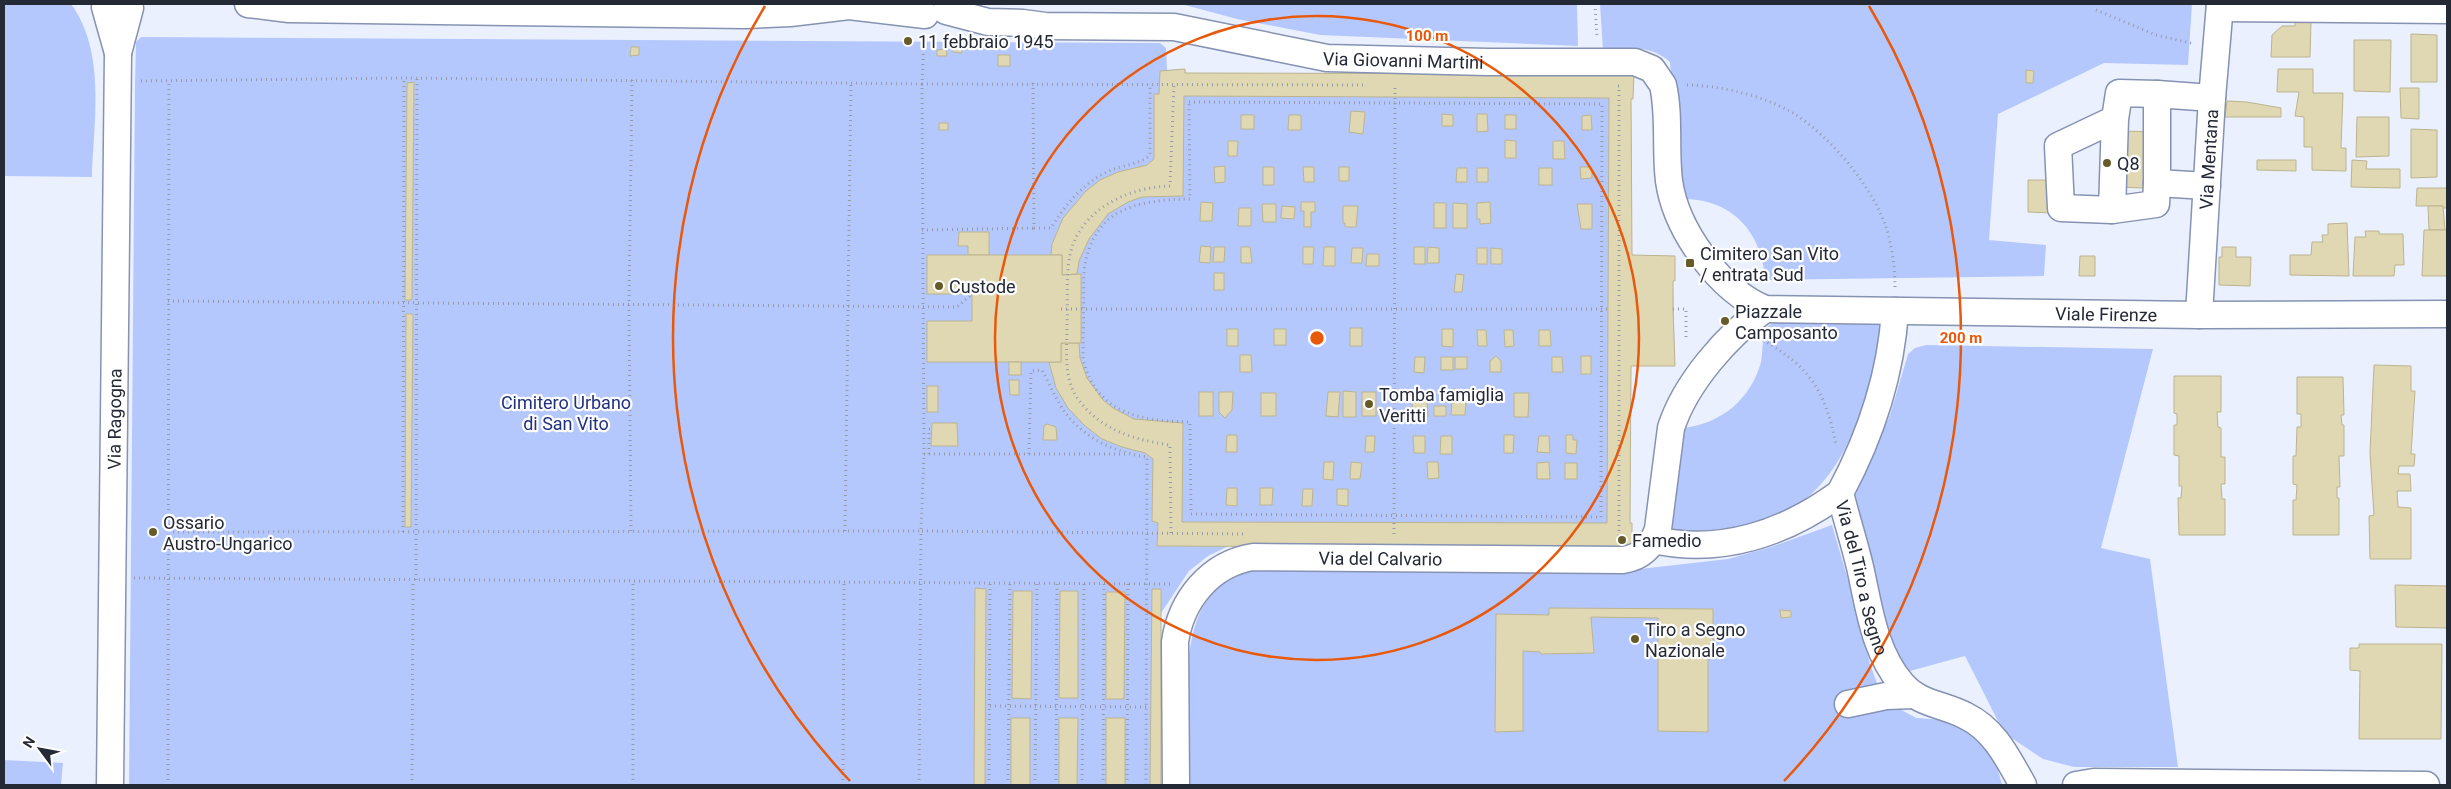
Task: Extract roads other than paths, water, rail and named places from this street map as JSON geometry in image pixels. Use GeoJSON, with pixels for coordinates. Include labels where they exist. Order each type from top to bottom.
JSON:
{"type":"FeatureCollection","features":[{"type":"Feature","properties":{"kind":"street","name":"Via Giovanni Martini"},"geometry":{"type":"LineString","coordinates":[[248,4],[289,9],[746,15],[790,13],[851,5],[932,13],[988,22],[1023,22],[1045,26],[1174,27],[1327,58],[1487,62],[1635,62],[1646,65],[1657,74],[1663,85],[1669,182],[1688,231],[1709,264],[1740,296],[1765,309]]}},
{"type":"Feature","properties":{"kind":"street","name":"Via Giovanni Martini"},"geometry":{"type":"LineString","coordinates":[[987,4],[1023,22]]}},
{"type":"Feature","properties":{"kind":"street","name":"Via Ragogna"},"geometry":{"type":"LineString","coordinates":[[110,785],[118,6]]}},
{"type":"Feature","properties":{"kind":"street"},"geometry":{"type":"LineString","coordinates":[[2220,6],[2447,10]]}},
{"type":"Feature","properties":{"kind":"street","name":"Via Mentana"},"geometry":{"type":"LineString","coordinates":[[2199,314],[2212,98],[2220,6]]}},
{"type":"Feature","properties":{"kind":"street"},"geometry":{"type":"LineString","coordinates":[[2112,210],[2115,119],[2119,93],[2212,98]]}},
{"type":"Feature","properties":{"kind":"street"},"geometry":{"type":"LineString","coordinates":[[2115,119],[2058,146],[2061,208],[2112,210],[2156,204],[2157,94]]}},
{"type":"Feature","properties":{"kind":"street"},"geometry":{"type":"LineString","coordinates":[[2157,183],[2207,186]]}},
{"type":"Feature","properties":{"kind":"street"},"geometry":{"type":"LineString","coordinates":[[1765,309],[1740,327],[1717,354],[1684,398],[1676,412],[1671,428],[1660,514],[1654,540],[1684,545],[1719,545],[1766,534],[1806,516],[1840,493]]}},
{"type":"Feature","properties":{"kind":"street","name":"Viale Firenze"},"geometry":{"type":"LineString","coordinates":[[1765,309],[2199,314],[2447,314]]}},
{"type":"Feature","properties":{"kind":"street","name":"Via del Tiro a Segno"},"geometry":{"type":"LineString","coordinates":[[1895,311],[1894,337],[1870,430],[1856,464],[1840,493],[1859,564],[1874,633],[1895,675],[1914,695],[1926,702],[1964,714],[1983,727],[1998,743],[2023,785]]}},
{"type":"Feature","properties":{"kind":"street","name":"Via del Calvario"},"geometry":{"type":"LineString","coordinates":[[1176,785],[1175,642],[1178,627],[1194,593],[1206,580],[1229,563],[1253,557],[1623,560],[1640,555],[1654,540]]}},
{"type":"Feature","properties":{"kind":"street"},"geometry":{"type":"LineString","coordinates":[[1848,704],[1886,696],[1914,695]]}},
{"type":"Feature","properties":{"kind":"street"},"geometry":{"type":"LineString","coordinates":[[2076,785],[2094,782],[2426,785]]}},
{"type":"Feature","properties":{"kind":"place","name":"11 febbraio 1945"},"geometry":{"type":"Point","coordinates":[908,41]}},
{"type":"Feature","properties":{"kind":"place","name":"Q8"},"geometry":{"type":"Point","coordinates":[2107,163]}},
{"type":"Feature","properties":{"kind":"place","name":"Cimitero San Vito / entrata Sud"},"geometry":{"type":"Point","coordinates":[1690,263]}},
{"type":"Feature","properties":{"kind":"place","name":"Custode"},"geometry":{"type":"Point","coordinates":[939,286]}},
{"type":"Feature","properties":{"kind":"place","name":"Piazzale Camposanto"},"geometry":{"type":"Point","coordinates":[1725,321]}},
{"type":"Feature","properties":{"kind":"place","name":"Tomba famiglia Veritti"},"geometry":{"type":"Point","coordinates":[1369,404]}},
{"type":"Feature","properties":{"kind":"place","name":"Ossario Austro-Ungarico"},"geometry":{"type":"Point","coordinates":[153,532]}},
{"type":"Feature","properties":{"kind":"place","name":"Famedio"},"geometry":{"type":"Point","coordinates":[1622,540]}},
{"type":"Feature","properties":{"kind":"place","name":"Tiro a Segno Nazionale"},"geometry":{"type":"Point","coordinates":[1635,639]}},
{"type":"Feature","properties":{"kind":"park label","name":"Cimitero Urbano di San Vito"},"geometry":{"type":"Point","coordinates":[566,412]}}]}
